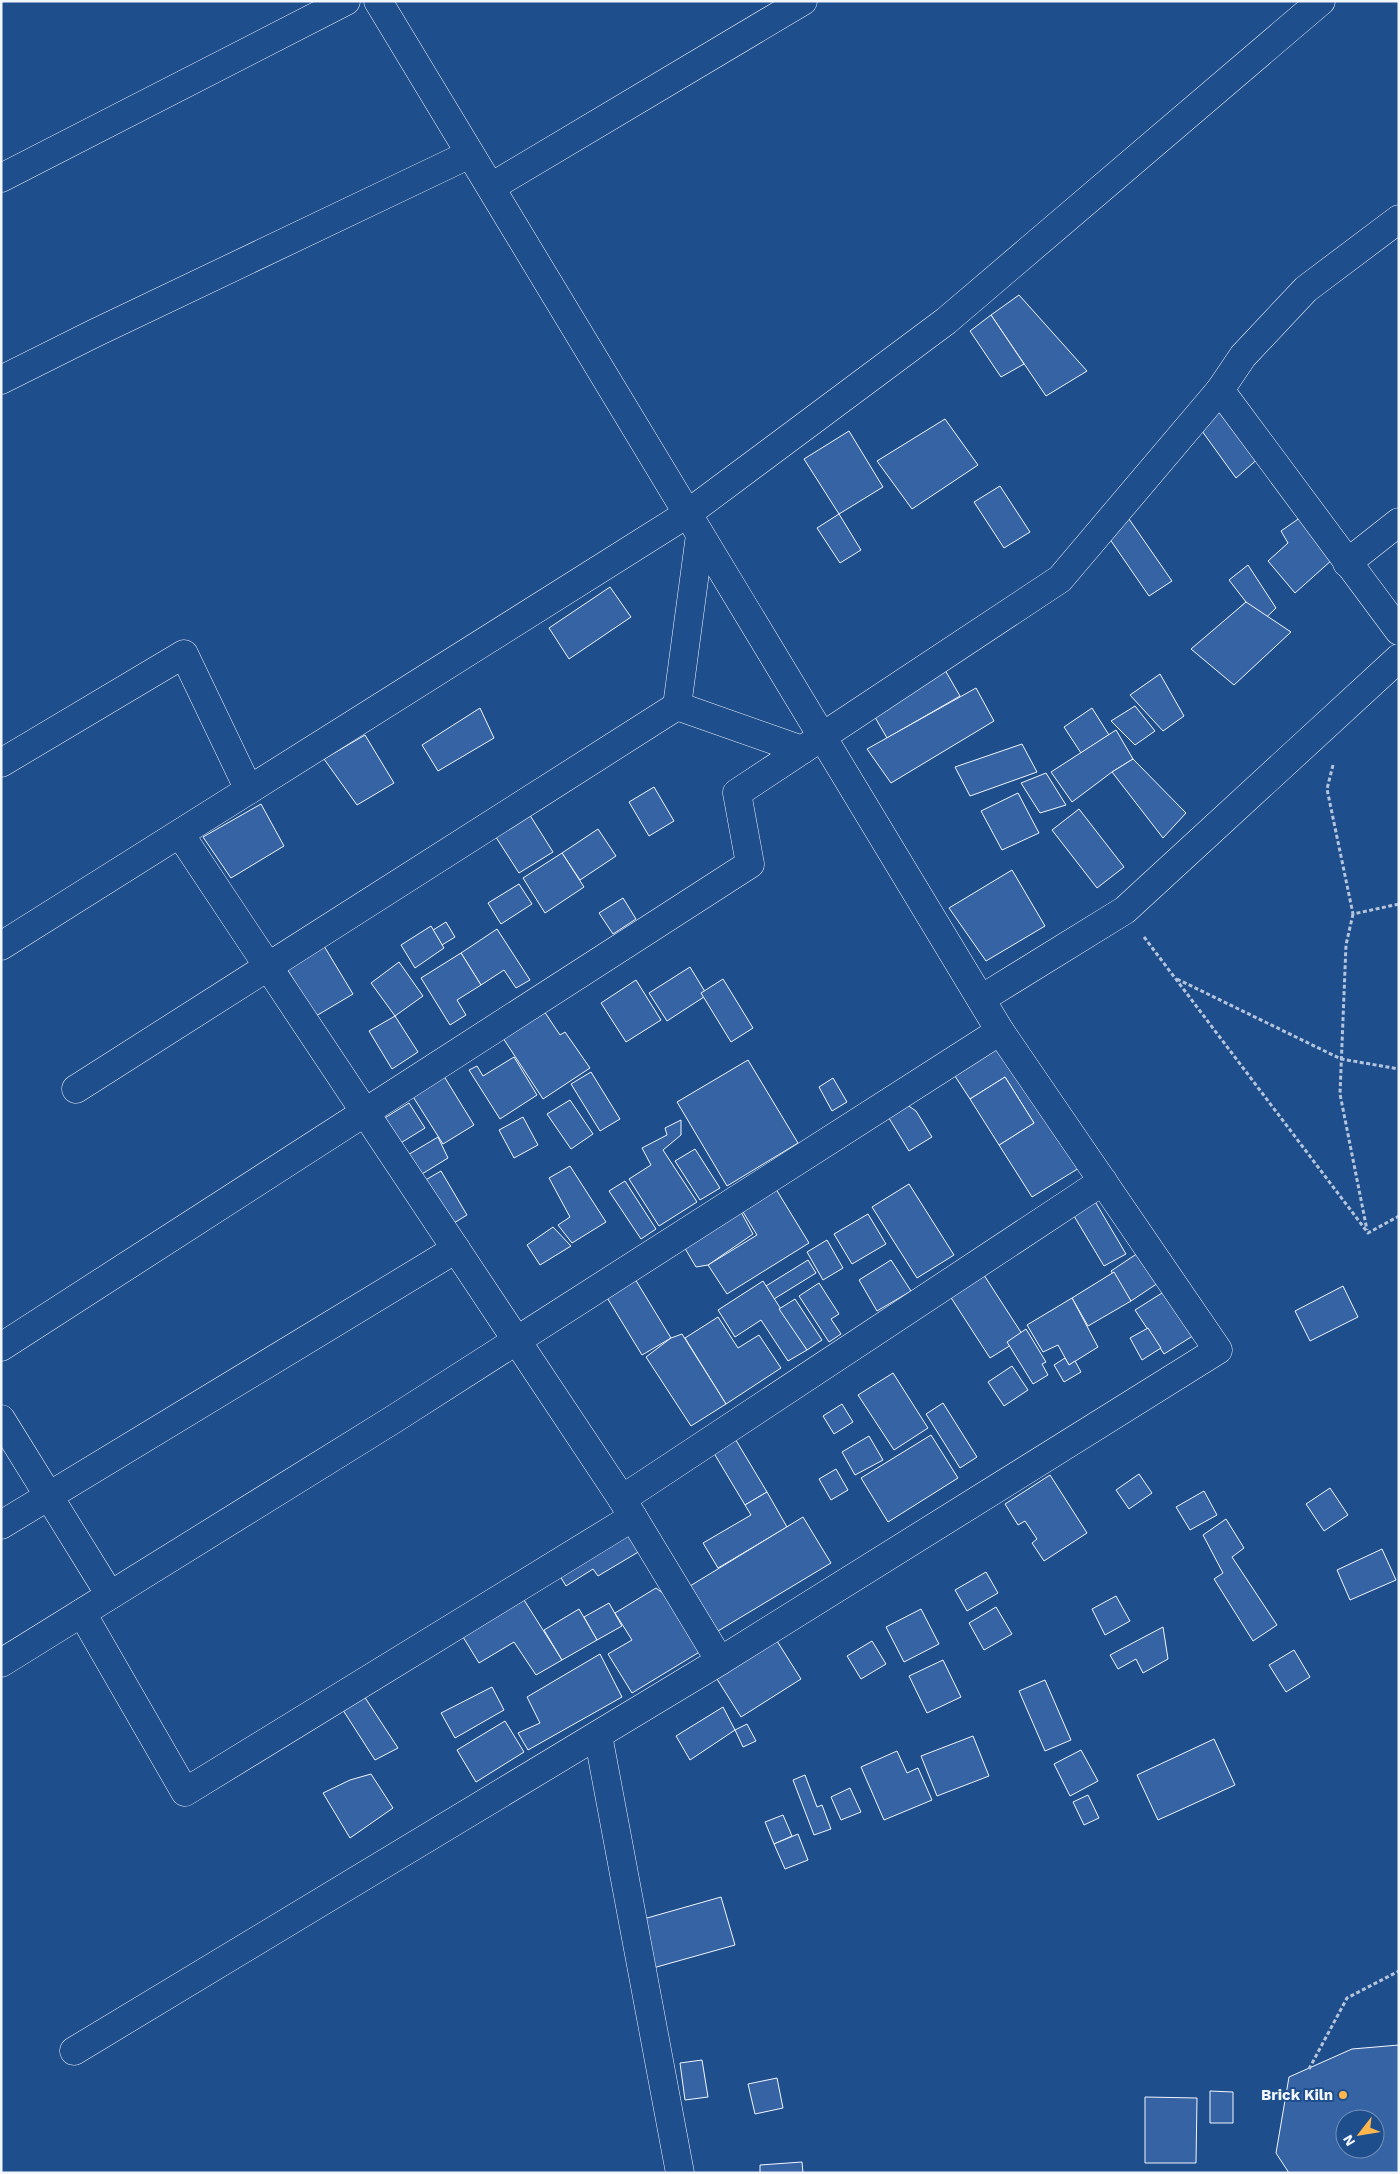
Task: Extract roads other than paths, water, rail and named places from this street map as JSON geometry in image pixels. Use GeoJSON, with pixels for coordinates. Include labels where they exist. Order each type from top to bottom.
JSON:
{"type":"FeatureCollection","features":[{"type":"Feature","properties":{"kind":"street"},"geometry":{"type":"LineString","coordinates":[[1,178],[346,1]]}},
{"type":"Feature","properties":{"kind":"street"},"geometry":{"type":"LineString","coordinates":[[74,2051],[720,1661],[1218,1350],[1000,1031],[981,999],[812,743],[694,524],[378,1]]}},
{"type":"Feature","properties":{"kind":"street"},"geometry":{"type":"LineString","coordinates":[[491,187],[803,1]]}},
{"type":"Feature","properties":{"kind":"street"},"geometry":{"type":"LineString","coordinates":[[1,946],[249,790],[694,524],[946,321],[1321,1]]}},
{"type":"Feature","properties":{"kind":"street"},"geometry":{"type":"LineString","coordinates":[[1,380],[95,333],[470,154]]}},
{"type":"Feature","properties":{"kind":"street"},"geometry":{"type":"LineString","coordinates":[[1,1347],[750,864],[737,793],[1060,579],[1220,390],[1243,356],[1306,289],[1399,219]]}},
{"type":"Feature","properties":{"kind":"street"},"geometry":{"type":"LineString","coordinates":[[1220,390],[1399,631]]}},
{"type":"Feature","properties":{"kind":"street"},"geometry":{"type":"LineString","coordinates":[[1347,563],[1399,522]]}},
{"type":"Feature","properties":{"kind":"street"},"geometry":{"type":"LineString","coordinates":[[677,706],[694,524]]}},
{"type":"Feature","properties":{"kind":"street"},"geometry":{"type":"LineString","coordinates":[[1,764],[184,654],[249,790]]}},
{"type":"Feature","properties":{"kind":"street"},"geometry":{"type":"LineString","coordinates":[[981,999],[1125,910],[1399,658]]}},
{"type":"Feature","properties":{"kind":"street"},"geometry":{"type":"LineString","coordinates":[[76,1089],[269,968],[677,706],[812,743]]}},
{"type":"Feature","properties":{"kind":"street"},"geometry":{"type":"LineString","coordinates":[[180,834],[628,1508],[720,1661]]}},
{"type":"Feature","properties":{"kind":"street"},"geometry":{"type":"LineString","coordinates":[[1,1663],[517,1340],[1000,1031]]}},
{"type":"Feature","properties":{"kind":"street"},"geometry":{"type":"LineString","coordinates":[[82,1613],[185,1792],[628,1508],[1103,1182]]}},
{"type":"Feature","properties":{"kind":"street"},"geometry":{"type":"LineString","coordinates":[[1,1525],[456,1250]]}},
{"type":"Feature","properties":{"kind":"street"},"geometry":{"type":"LineString","coordinates":[[1,1419],[110,1595]]}},
{"type":"Feature","properties":{"kind":"street"},"geometry":{"type":"LineString","coordinates":[[598,1735],[680,2173]]}},
{"type":"Feature","properties":{"kind":"place","name":"Brick Kiln"},"geometry":{"type":"Point","coordinates":[1343,2095]}}]}
